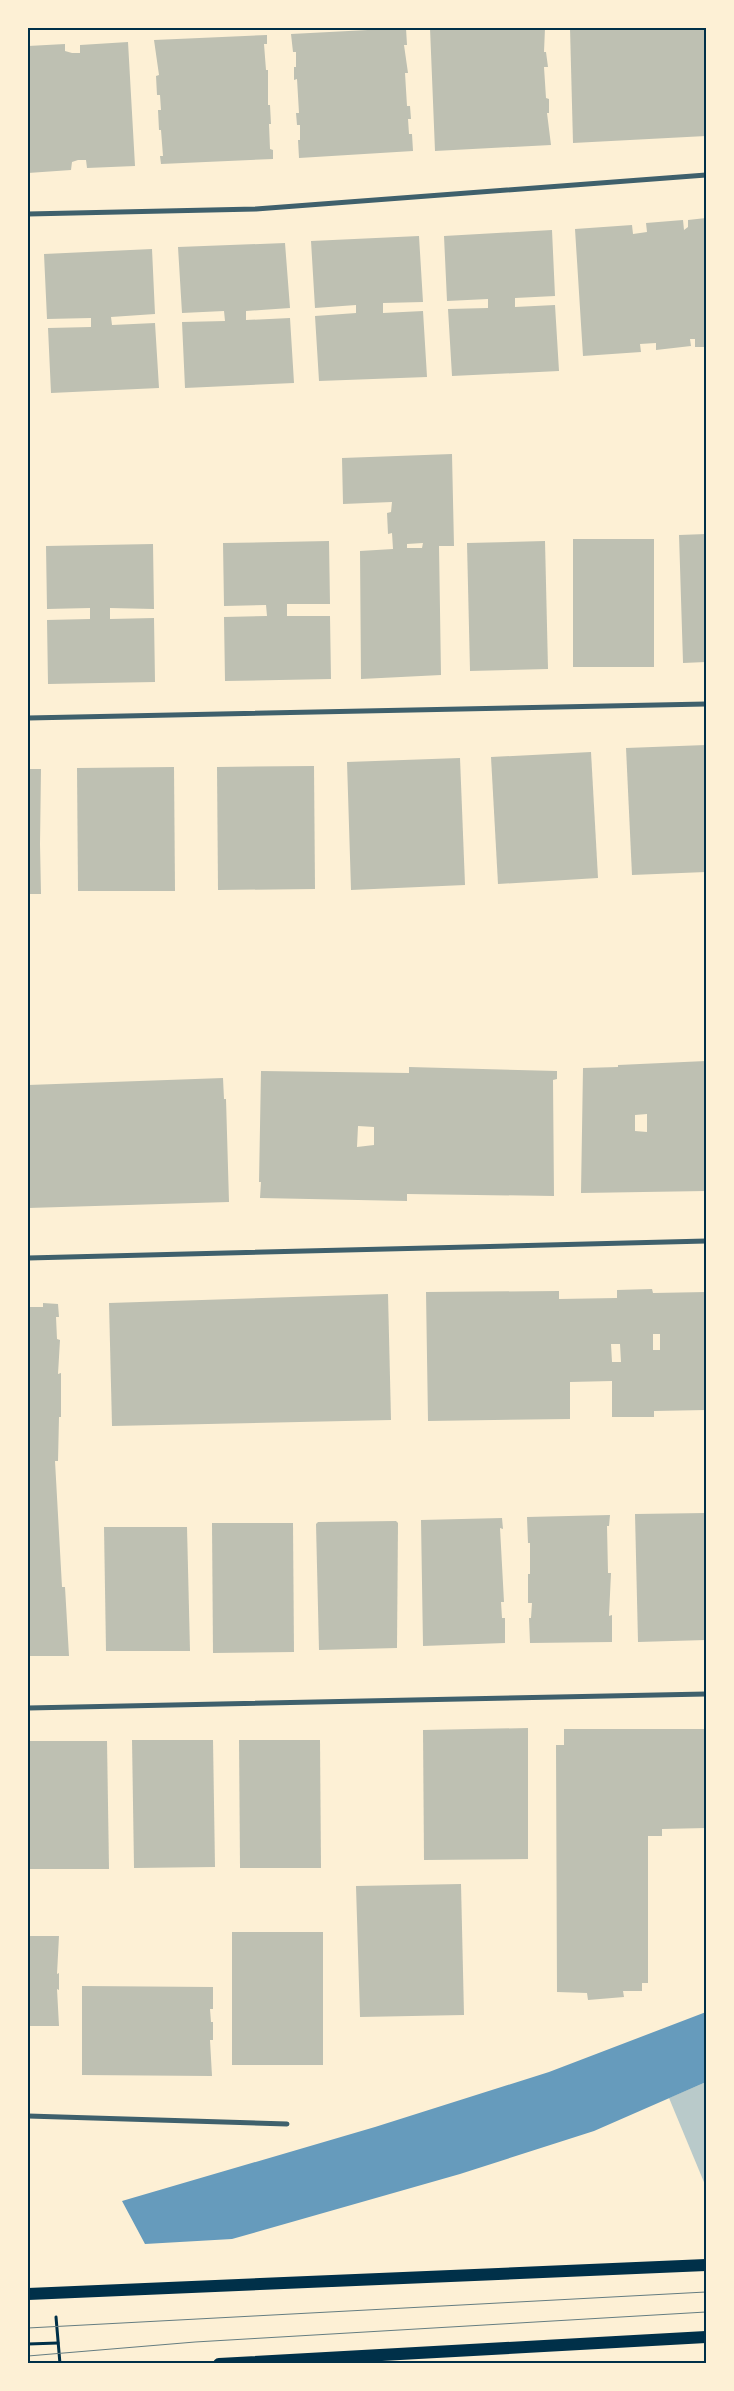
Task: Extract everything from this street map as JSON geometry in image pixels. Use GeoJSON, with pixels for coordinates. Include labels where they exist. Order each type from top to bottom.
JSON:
{"type":"FeatureCollection","features":[{"type":"Feature","properties":{"kind":"main road"},"geometry":{"type":"LineString","coordinates":[[28,2294],[706,2265]]}},
{"type":"Feature","properties":{"kind":"main road"},"geometry":{"type":"LineString","coordinates":[[218,2364],[706,2337]]}},
{"type":"Feature","properties":{"kind":"street"},"geometry":{"type":"LineString","coordinates":[[28,214],[256,210],[706,175]]}},
{"type":"Feature","properties":{"kind":"street"},"geometry":{"type":"LineString","coordinates":[[28,718],[706,704]]}},
{"type":"Feature","properties":{"kind":"street"},"geometry":{"type":"LineString","coordinates":[[28,1258],[706,1241]]}},
{"type":"Feature","properties":{"kind":"street"},"geometry":{"type":"LineString","coordinates":[[28,1708],[706,1694]]}},
{"type":"Feature","properties":{"kind":"street"},"geometry":{"type":"LineString","coordinates":[[28,2116],[287,2124]]}},
{"type":"Feature","properties":{"kind":"path"},"geometry":{"type":"LineString","coordinates":[[54,2293],[60,2364]]}},
{"type":"Feature","properties":{"kind":"path"},"geometry":{"type":"LineString","coordinates":[[28,2344],[58,2343]]}},
{"type":"Feature","properties":{"kind":"shaded area"},"geometry":{"type":"Polygon","coordinates":[[[706,2082],[706,2187],[669,2098],[706,2082]]]}},
{"type":"Feature","properties":{"kind":"water"},"geometry":{"type":"Polygon","coordinates":[[[706,2012],[706,2082],[594,2131],[460,2174],[232,2239],[145,2244],[122,2201],[375,2127],[549,2072],[706,2012]]]}},
{"type":"Feature","properties":{"kind":"building"},"geometry":{"type":"Polygon","coordinates":[[[406,28],[407,45],[404,45],[408,73],[405,73],[407,106],[410,106],[411,119],[408,119],[409,134],[412,134],[413,151],[299,158],[298,140],[300,140],[300,125],[297,125],[296,113],[299,113],[297,79],[294,80],[296,52],[293,52],[291,34],[406,28]]]}},
{"type":"Feature","properties":{"kind":"building"},"geometry":{"type":"Polygon","coordinates":[[[430,28],[545,28],[544,52],[546,52],[548,67],[544,67],[546,98],[549,99],[549,113],[547,113],[551,145],[435,151],[430,28]]]}},
{"type":"Feature","properties":{"kind":"building"},"geometry":{"type":"Polygon","coordinates":[[[570,28],[706,28],[706,136],[573,143],[570,28]]]}},
{"type":"Feature","properties":{"kind":"building"},"geometry":{"type":"Polygon","coordinates":[[[267,35],[267,44],[264,44],[266,70],[268,70],[268,105],[270,105],[270,149],[273,150],[273,159],[161,164],[160,156],[163,156],[158,110],[161,110],[160,95],[157,95],[156,76],[159,75],[154,40],[267,35]]]}},
{"type":"Feature","properties":{"kind":"building"},"geometry":{"type":"Polygon","coordinates":[[[128,42],[135,166],[87,168],[86,160],[78,160],[72,162],[71,170],[28,173],[28,46],[65,44],[65,51],[80,53],[80,45],[128,42]]]}},
{"type":"Feature","properties":{"kind":"building"},"geometry":{"type":"Polygon","coordinates":[[[706,218],[706,347],[695,347],[695,339],[690,339],[691,346],[656,350],[656,343],[640,344],[641,352],[583,356],[575,229],[632,225],[633,234],[647,232],[646,223],[683,220],[684,230],[688,227],[688,220],[706,218]]]}},
{"type":"Feature","properties":{"kind":"building"},"geometry":{"type":"Polygon","coordinates":[[[552,230],[555,296],[515,298],[515,307],[555,305],[559,371],[452,376],[448,309],[488,308],[488,299],[447,301],[444,236],[552,230]]]}},
{"type":"Feature","properties":{"kind":"building"},"geometry":{"type":"Polygon","coordinates":[[[419,236],[423,302],[383,303],[383,313],[423,311],[427,377],[319,381],[315,316],[356,313],[356,305],[315,308],[311,241],[419,236]]]}},
{"type":"Feature","properties":{"kind":"building"},"geometry":{"type":"Polygon","coordinates":[[[285,243],[290,308],[246,311],[246,320],[290,318],[294,383],[185,388],[182,322],[225,321],[224,311],[182,313],[178,247],[285,243]]]}},
{"type":"Feature","properties":{"kind":"building"},"geometry":{"type":"Polygon","coordinates":[[[152,249],[155,314],[111,317],[112,325],[155,323],[159,388],[51,393],[48,328],[91,327],[91,318],[47,319],[44,254],[152,249]]]}},
{"type":"Feature","properties":{"kind":"building"},"geometry":{"type":"Polygon","coordinates":[[[452,454],[454,546],[439,546],[441,675],[361,679],[360,551],[393,549],[392,533],[388,534],[387,513],[391,512],[392,502],[343,504],[342,458],[452,454]],[[423,543],[407,544],[407,548],[422,548],[423,543]]]}},
{"type":"Feature","properties":{"kind":"building"},"geometry":{"type":"Polygon","coordinates":[[[706,534],[706,662],[683,663],[679,535],[706,534]]]}},
{"type":"Feature","properties":{"kind":"building"},"geometry":{"type":"Polygon","coordinates":[[[573,539],[654,539],[654,667],[573,667],[573,539]]]}},
{"type":"Feature","properties":{"kind":"building"},"geometry":{"type":"Polygon","coordinates":[[[329,541],[330,604],[287,604],[287,616],[330,616],[331,679],[225,681],[224,617],[267,616],[266,605],[224,606],[223,543],[329,541]]]}},
{"type":"Feature","properties":{"kind":"building"},"geometry":{"type":"Polygon","coordinates":[[[545,541],[548,669],[470,671],[467,543],[545,541]]]}},
{"type":"Feature","properties":{"kind":"building"},"geometry":{"type":"Polygon","coordinates":[[[153,544],[154,609],[110,608],[110,619],[154,618],[155,682],[48,684],[47,620],[90,619],[90,608],[47,609],[46,546],[153,544]]]}},
{"type":"Feature","properties":{"kind":"building"},"geometry":{"type":"Polygon","coordinates":[[[706,745],[706,872],[632,875],[626,748],[706,745]]]}},
{"type":"Feature","properties":{"kind":"building"},"geometry":{"type":"Polygon","coordinates":[[[591,752],[598,878],[498,884],[491,757],[591,752]]]}},
{"type":"Feature","properties":{"kind":"building"},"geometry":{"type":"Polygon","coordinates":[[[460,758],[465,885],[351,890],[347,762],[460,758]]]}},
{"type":"Feature","properties":{"kind":"building"},"geometry":{"type":"Polygon","coordinates":[[[314,766],[315,889],[218,890],[217,767],[314,766]]]}},
{"type":"Feature","properties":{"kind":"building"},"geometry":{"type":"Polygon","coordinates":[[[174,767],[175,891],[78,891],[77,768],[174,767]]]}},
{"type":"Feature","properties":{"kind":"building"},"geometry":{"type":"Polygon","coordinates":[[[28,769],[41,769],[41,894],[28,894],[28,769]]]}},
{"type":"Feature","properties":{"kind":"building"},"geometry":{"type":"Polygon","coordinates":[[[706,1061],[706,1191],[581,1193],[583,1068],[618,1067],[618,1065],[706,1061]],[[647,1114],[635,1115],[635,1131],[647,1132],[647,1114]]]}},
{"type":"Feature","properties":{"kind":"building"},"geometry":{"type":"Polygon","coordinates":[[[409,1067],[557,1071],[557,1079],[553,1080],[554,1196],[407,1194],[407,1201],[260,1198],[261,1071],[409,1073],[409,1067]],[[358,1126],[357,1147],[374,1145],[374,1127],[358,1126]]]}},
{"type":"Feature","properties":{"kind":"building"},"geometry":{"type":"Polygon","coordinates":[[[223,1078],[224,1099],[226,1099],[229,1202],[28,1208],[28,1085],[223,1078]]]}},
{"type":"Feature","properties":{"kind":"building"},"geometry":{"type":"Polygon","coordinates":[[[652,1289],[653,1293],[706,1292],[706,1410],[654,1411],[654,1417],[612,1417],[612,1381],[570,1382],[570,1419],[428,1421],[426,1292],[559,1291],[559,1299],[617,1298],[617,1290],[652,1289]],[[653,1334],[653,1350],[660,1350],[660,1334],[653,1334]],[[611,1344],[612,1362],[621,1362],[620,1344],[611,1344]]]}},
{"type":"Feature","properties":{"kind":"building"},"geometry":{"type":"Polygon","coordinates":[[[388,1294],[391,1420],[112,1426],[109,1303],[388,1294]]]}},
{"type":"Feature","properties":{"kind":"building"},"geometry":{"type":"Polygon","coordinates":[[[43,1303],[58,1304],[59,1317],[56,1317],[57,1339],[60,1340],[58,1374],[61,1373],[61,1417],[59,1417],[58,1461],[55,1461],[62,1587],[65,1587],[69,1656],[28,1656],[28,1307],[43,1307],[43,1303]]]}},
{"type":"Feature","properties":{"kind":"building"},"geometry":{"type":"Polygon","coordinates":[[[706,1513],[706,1640],[638,1642],[635,1514],[706,1513]]]}},
{"type":"Feature","properties":{"kind":"building"},"geometry":{"type":"Polygon","coordinates":[[[610,1515],[609,1526],[607,1526],[608,1573],[611,1573],[609,1616],[612,1615],[612,1642],[530,1643],[529,1618],[531,1618],[532,1603],[528,1603],[530,1543],[528,1543],[527,1517],[610,1515]]]}},
{"type":"Feature","properties":{"kind":"building"},"geometry":{"type":"Polygon","coordinates":[[[502,1518],[503,1529],[500,1528],[504,1602],[501,1602],[502,1618],[505,1618],[505,1643],[423,1646],[421,1520],[502,1518]]]}},
{"type":"Feature","properties":{"kind":"building"},"geometry":{"type":"Polygon","coordinates":[[[396,1521],[398,1523],[397,1648],[319,1650],[316,1524],[318,1522],[396,1521]]]}},
{"type":"Feature","properties":{"kind":"building"},"geometry":{"type":"Polygon","coordinates":[[[212,1523],[293,1523],[294,1652],[213,1653],[212,1523]]]}},
{"type":"Feature","properties":{"kind":"building"},"geometry":{"type":"Polygon","coordinates":[[[104,1527],[187,1527],[190,1651],[106,1651],[104,1527]]]}},
{"type":"Feature","properties":{"kind":"building"},"geometry":{"type":"Polygon","coordinates":[[[528,1728],[528,1859],[424,1860],[423,1730],[528,1728]]]}},
{"type":"Feature","properties":{"kind":"building"},"geometry":{"type":"Polygon","coordinates":[[[564,1729],[706,1729],[706,1828],[662,1829],[662,1836],[648,1836],[648,1983],[642,1983],[642,1991],[623,1991],[624,1997],[588,2000],[587,1993],[557,1992],[556,1745],[564,1745],[564,1729]]]}},
{"type":"Feature","properties":{"kind":"building"},"geometry":{"type":"Polygon","coordinates":[[[132,1740],[213,1740],[215,1867],[134,1868],[132,1740]]]}},
{"type":"Feature","properties":{"kind":"building"},"geometry":{"type":"Polygon","coordinates":[[[239,1740],[320,1740],[321,1868],[240,1868],[239,1740]]]}},
{"type":"Feature","properties":{"kind":"building"},"geometry":{"type":"Polygon","coordinates":[[[28,1741],[107,1741],[109,1869],[28,1869],[28,1741]]]}},
{"type":"Feature","properties":{"kind":"building"},"geometry":{"type":"Polygon","coordinates":[[[461,1884],[464,2015],[360,2017],[356,1886],[461,1884]]]}},
{"type":"Feature","properties":{"kind":"building"},"geometry":{"type":"Polygon","coordinates":[[[232,1932],[323,1932],[323,2065],[232,2065],[232,1932]]]}},
{"type":"Feature","properties":{"kind":"building"},"geometry":{"type":"Polygon","coordinates":[[[28,1936],[59,1936],[57,1974],[59,1973],[59,1990],[57,1989],[59,2026],[28,2026],[28,1936]]]}},
{"type":"Feature","properties":{"kind":"building"},"geometry":{"type":"Polygon","coordinates":[[[82,1986],[213,1987],[213,2009],[210,2009],[211,2022],[213,2022],[213,2040],[210,2040],[212,2076],[82,2075],[82,1986]]]}},
{"type":"Feature","properties":{"kind":"tram line"},"geometry":{"type":"LineString","coordinates":[[28,2328],[706,2292]]}},
{"type":"Feature","properties":{"kind":"tram line"},"geometry":{"type":"LineString","coordinates":[[28,2356],[195,2342],[706,2312]]}}]}
